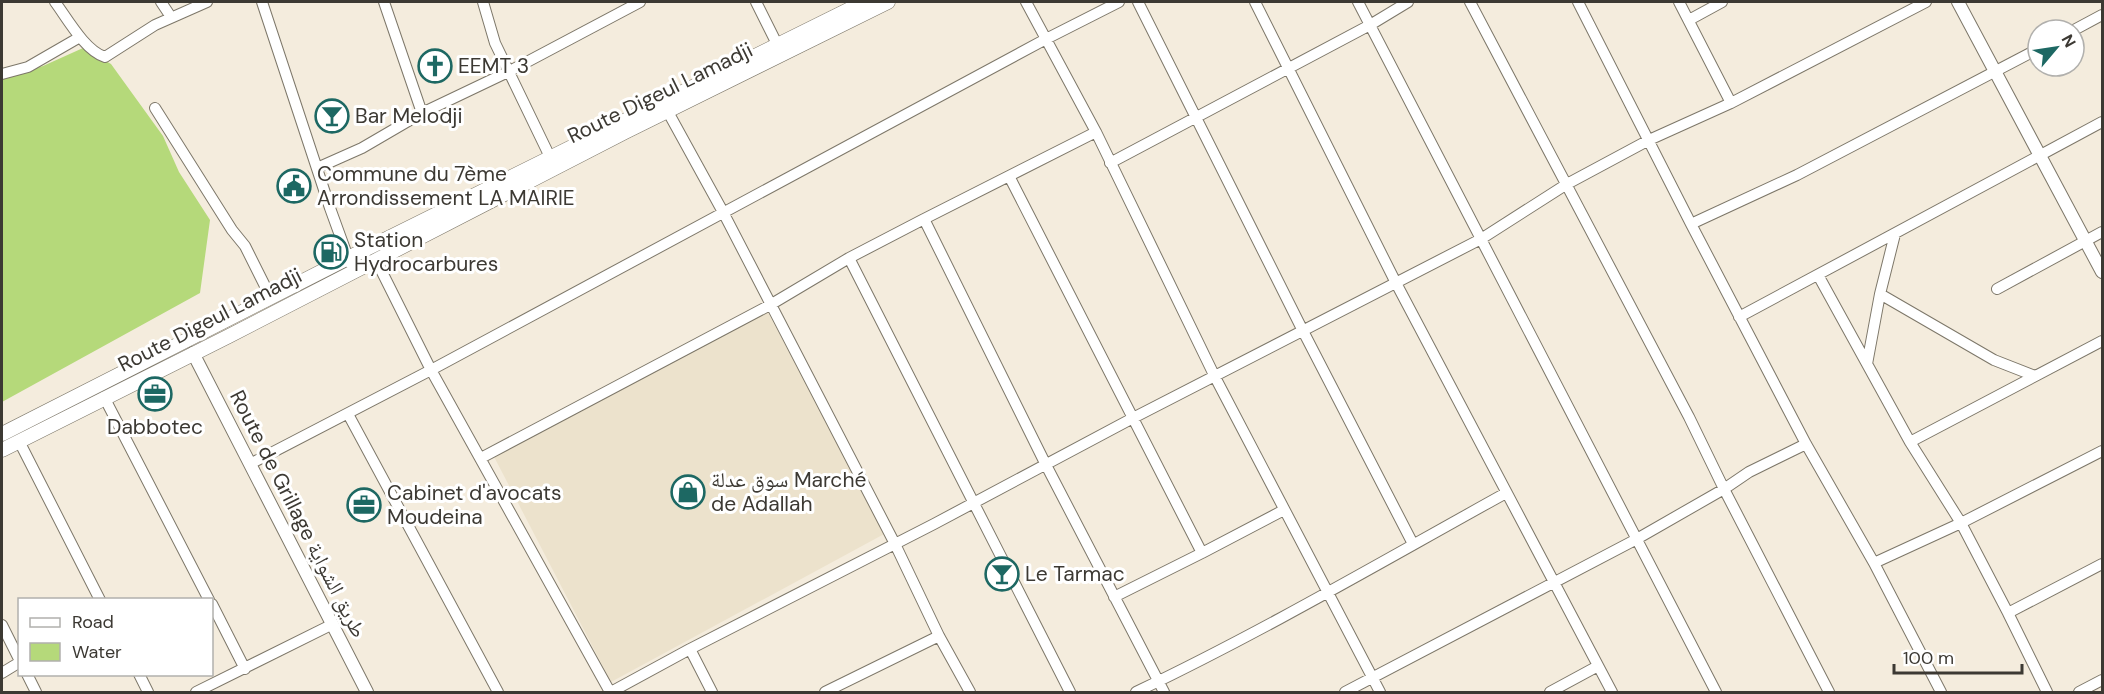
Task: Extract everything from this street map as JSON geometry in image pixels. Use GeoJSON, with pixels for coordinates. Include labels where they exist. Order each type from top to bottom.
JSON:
{"type":"FeatureCollection","features":[{"type":"Feature","properties":{"kind":"main road"},"geometry":{"type":"LineString","coordinates":[[2,434],[271,298],[351,264],[550,157],[864,2]]}},
{"type":"Feature","properties":{"kind":"main road","name":"Route Digeul Lamadji"},"geometry":{"type":"LineString","coordinates":[[2,450],[229,336],[351,264],[376,260],[888,2]]}},
{"type":"Feature","properties":{"kind":"street"},"geometry":{"type":"LineString","coordinates":[[55,2],[80,37],[98,55],[105,57],[171,17],[207,2]]}},
{"type":"Feature","properties":{"kind":"street"},"geometry":{"type":"LineString","coordinates":[[161,2],[171,17]]}},
{"type":"Feature","properties":{"kind":"street"},"geometry":{"type":"LineString","coordinates":[[262,2],[351,264]]}},
{"type":"Feature","properties":{"kind":"street"},"geometry":{"type":"LineString","coordinates":[[384,2],[422,113]]}},
{"type":"Feature","properties":{"kind":"street"},"geometry":{"type":"LineString","coordinates":[[483,2],[495,43],[550,157]]}},
{"type":"Feature","properties":{"kind":"street"},"geometry":{"type":"LineString","coordinates":[[317,168],[370,143],[422,113],[508,72],[640,2]]}},
{"type":"Feature","properties":{"kind":"street"},"geometry":{"type":"LineString","coordinates":[[756,2],[778,46]]}},
{"type":"Feature","properties":{"kind":"street"},"geometry":{"type":"LineString","coordinates":[[1026,2],[1096,132],[1215,377],[1380,693]]}},
{"type":"Feature","properties":{"kind":"street"},"geometry":{"type":"LineString","coordinates":[[250,464],[431,370],[1046,39],[1119,2]]}},
{"type":"Feature","properties":{"kind":"street"},"geometry":{"type":"LineString","coordinates":[[1138,2],[1413,544]]}},
{"type":"Feature","properties":{"kind":"street"},"geometry":{"type":"LineString","coordinates":[[1255,2],[1396,283],[1612,693]]}},
{"type":"Feature","properties":{"kind":"street"},"geometry":{"type":"LineString","coordinates":[[1358,2],[1716,693]]}},
{"type":"Feature","properties":{"kind":"street"},"geometry":{"type":"LineString","coordinates":[[1110,164],[1370,25],[1408,2]]}},
{"type":"Feature","properties":{"kind":"street"},"geometry":{"type":"LineString","coordinates":[[1470,2],[1689,417],[1829,693]]}},
{"type":"Feature","properties":{"kind":"street"},"geometry":{"type":"LineString","coordinates":[[1578,2],[1739,317],[1806,444],[1874,563],[1941,693]]}},
{"type":"Feature","properties":{"kind":"street"},"geometry":{"type":"LineString","coordinates":[[1679,2],[1731,104]]}},
{"type":"Feature","properties":{"kind":"street"},"geometry":{"type":"LineString","coordinates":[[1689,20],[1722,2]]}},
{"type":"Feature","properties":{"kind":"street"},"geometry":{"type":"LineString","coordinates":[[376,260],[431,370],[610,693],[1133,418],[1481,239],[1567,184],[1649,140],[1731,104],[1926,2]]}},
{"type":"Feature","properties":{"kind":"street"},"geometry":{"type":"LineString","coordinates":[[1958,2],[2103,272]]}},
{"type":"Feature","properties":{"kind":"street"},"geometry":{"type":"LineString","coordinates":[[2086,24],[2103,15]]}},
{"type":"Feature","properties":{"kind":"street"},"geometry":{"type":"LineString","coordinates":[[2,74],[28,67],[80,37]]}},
{"type":"Feature","properties":{"kind":"street"},"geometry":{"type":"LineString","coordinates":[[1691,224],[1797,175],[2026,55]]}},
{"type":"Feature","properties":{"kind":"street"},"geometry":{"type":"LineString","coordinates":[[155,108],[232,230],[245,246],[271,298]]}},
{"type":"Feature","properties":{"kind":"street"},"geometry":{"type":"LineString","coordinates":[[668,111],[723,212],[970,693]]}},
{"type":"Feature","properties":{"kind":"street"},"geometry":{"type":"LineString","coordinates":[[1739,317],[2103,122]]}},
{"type":"Feature","properties":{"kind":"street"},"geometry":{"type":"LineString","coordinates":[[481,458],[770,304],[849,258],[1096,132]]}},
{"type":"Feature","properties":{"kind":"street"},"geometry":{"type":"LineString","coordinates":[[1009,176],[1202,553]]}},
{"type":"Feature","properties":{"kind":"street"},"geometry":{"type":"LineString","coordinates":[[924,219],[1046,465],[1164,693]]}},
{"type":"Feature","properties":{"kind":"street"},"geometry":{"type":"LineString","coordinates":[[1997,289],[2103,232]]}},
{"type":"Feature","properties":{"kind":"street"},"geometry":{"type":"LineString","coordinates":[[1867,364],[1880,294],[1895,234]]}},
{"type":"Feature","properties":{"kind":"street"},"geometry":{"type":"LineString","coordinates":[[849,258],[1070,693]]}},
{"type":"Feature","properties":{"kind":"street"},"geometry":{"type":"LineString","coordinates":[[1818,275],[1910,442],[1961,524],[2047,693]]}},
{"type":"Feature","properties":{"kind":"street"},"geometry":{"type":"LineString","coordinates":[[1880,294],[1994,360],[2035,376]]}},
{"type":"Feature","properties":{"kind":"street"},"geometry":{"type":"LineString","coordinates":[[1910,442],[2103,341]]}},
{"type":"Feature","properties":{"kind":"street","name":"Route de Grillage طريق الشواية"},"geometry":{"type":"LineString","coordinates":[[194,353],[367,693]]}},
{"type":"Feature","properties":{"kind":"street"},"geometry":{"type":"LineString","coordinates":[[104,397],[208,598]]}},
{"type":"Feature","properties":{"kind":"street"},"geometry":{"type":"LineString","coordinates":[[348,414],[498,693]]}},
{"type":"Feature","properties":{"kind":"street"},"geometry":{"type":"LineString","coordinates":[[19,441],[99,598]]}},
{"type":"Feature","properties":{"kind":"street"},"geometry":{"type":"LineString","coordinates":[[1345,693],[1635,540],[1749,472],[1806,444]]}},
{"type":"Feature","properties":{"kind":"street"},"geometry":{"type":"LineString","coordinates":[[1874,563],[1961,524],[2103,451]]}},
{"type":"Feature","properties":{"kind":"street"},"geometry":{"type":"LineString","coordinates":[[1136,693],[1327,594],[1506,493]]}},
{"type":"Feature","properties":{"kind":"street"},"geometry":{"type":"LineString","coordinates":[[1114,597],[1284,510]]}},
{"type":"Feature","properties":{"kind":"street"},"geometry":{"type":"LineString","coordinates":[[2008,613],[2103,564]]}},
{"type":"Feature","properties":{"kind":"street"},"geometry":{"type":"LineString","coordinates":[[213,606],[245,669]]}},
{"type":"Feature","properties":{"kind":"street"},"geometry":{"type":"LineString","coordinates":[[196,693],[333,624]]}},
{"type":"Feature","properties":{"kind":"street"},"geometry":{"type":"LineString","coordinates":[[2,625],[18,658]]}},
{"type":"Feature","properties":{"kind":"street"},"geometry":{"type":"LineString","coordinates":[[825,693],[939,636]]}},
{"type":"Feature","properties":{"kind":"street"},"geometry":{"type":"LineString","coordinates":[[690,649],[712,693]]}},
{"type":"Feature","properties":{"kind":"street"},"geometry":{"type":"LineString","coordinates":[[2,673],[18,663]]}},
{"type":"Feature","properties":{"kind":"street"},"geometry":{"type":"LineString","coordinates":[[1550,693],[1598,666]]}},
{"type":"Feature","properties":{"kind":"street"},"geometry":{"type":"LineString","coordinates":[[28,676],[36,693]]}},
{"type":"Feature","properties":{"kind":"street"},"geometry":{"type":"LineString","coordinates":[[140,676],[148,693]]}},
{"type":"Feature","properties":{"kind":"street"},"geometry":{"type":"LineString","coordinates":[[2079,693],[2103,680]]}},
{"type":"Feature","properties":{"kind":"shaded area","name":"سوق عدلة Marché de Adallah"},"geometry":{"type":"Polygon","coordinates":[[[765,307],[886,533],[611,682],[491,451],[765,307]]]}},
{"type":"Feature","properties":{"kind":"water"},"geometry":{"type":"Polygon","coordinates":[[[83,48],[111,64],[163,136],[179,172],[210,220],[200,293],[2,402],[2,79],[43,66],[83,48]]]}},
{"type":"Feature","properties":{"kind":"place","name":"EEMT 3"},"geometry":{"type":"Point","coordinates":[435,66]}},
{"type":"Feature","properties":{"kind":"place","name":"Bar Melodji"},"geometry":{"type":"Point","coordinates":[332,116]}},
{"type":"Feature","properties":{"kind":"place","name":"Commune du 7ème Arrondissement LA MAIRIE"},"geometry":{"type":"Point","coordinates":[294,186]}},
{"type":"Feature","properties":{"kind":"place","name":"Station Hydrocarbures"},"geometry":{"type":"Point","coordinates":[331,252]}},
{"type":"Feature","properties":{"kind":"place","name":"Dabbotec"},"geometry":{"type":"Point","coordinates":[155,394]}},
{"type":"Feature","properties":{"kind":"place","name":"سوق عدلة Marché de Adallah"},"geometry":{"type":"Point","coordinates":[688,492]}},
{"type":"Feature","properties":{"kind":"place","name":"Cabinet d'avocats Moudeina"},"geometry":{"type":"Point","coordinates":[364,505]}},
{"type":"Feature","properties":{"kind":"place","name":"Le Tarmac"},"geometry":{"type":"Point","coordinates":[1002,574]}}]}
